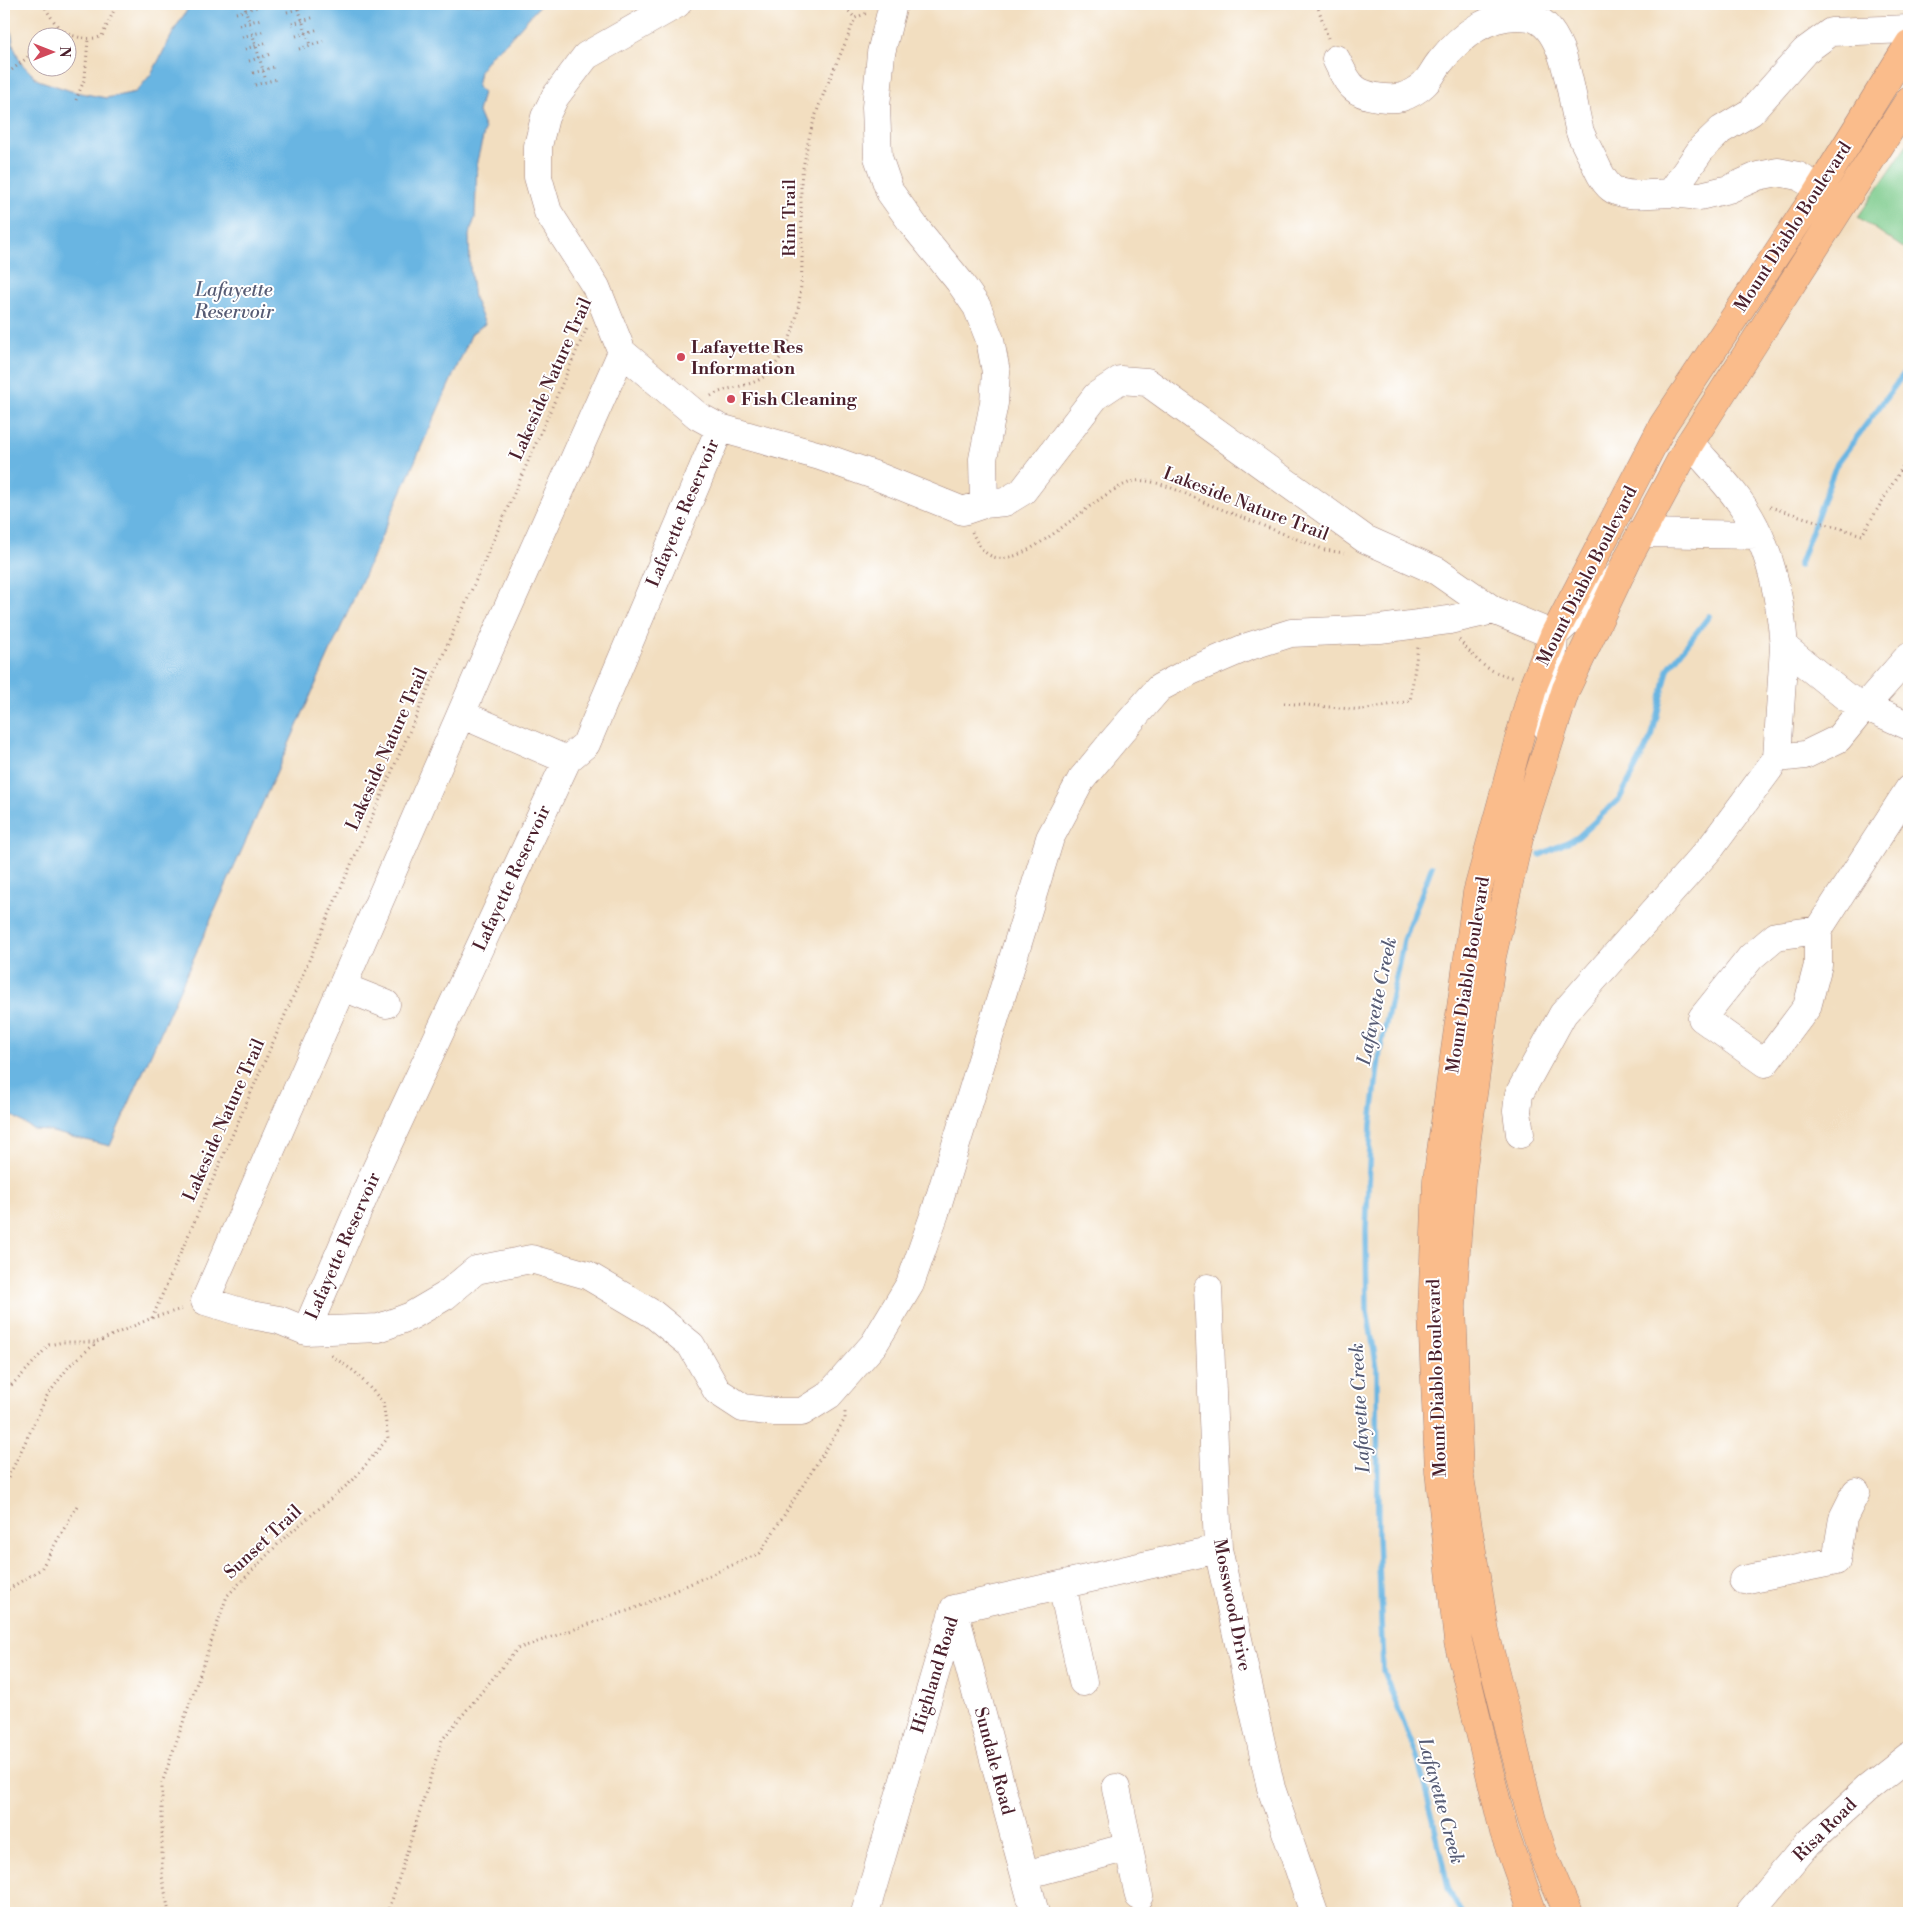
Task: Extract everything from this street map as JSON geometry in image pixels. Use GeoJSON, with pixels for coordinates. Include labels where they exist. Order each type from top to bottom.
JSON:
{"type":"FeatureCollection","features":[{"type":"Feature","properties":{"kind":"main road","name":"Mount Diablo Boulevard"},"geometry":{"type":"LineString","coordinates":[[1533,1913],[1504,1832],[1458,1641],[1439,1471],[1432,1314],[1437,1180],[1477,893],[1534,684],[1554,635],[1663,426],[1819,188],[1909,44]]}},
{"type":"Feature","properties":{"kind":"main road","name":"Mount Diablo Boulevard"},"geometry":{"type":"LineString","coordinates":[[1568,1913],[1545,1859],[1532,1820],[1485,1632],[1459,1471],[1452,1307],[1461,1181],[1492,956],[1520,834],[1566,689],[1621,573],[1690,443],[1909,100]]}},
{"type":"Feature","properties":{"kind":"street"},"geometry":{"type":"LineString","coordinates":[[678,4],[586,56],[555,97],[545,117],[538,146],[538,177],[548,212],[601,297],[622,352],[710,411],[820,456],[973,507],[1005,502],[1024,491],[1096,396],[1120,380],[1146,382],[1365,539],[1437,571],[1493,610],[1554,635]]}},
{"type":"Feature","properties":{"kind":"street"},"geometry":{"type":"LineString","coordinates":[[883,7],[876,107],[878,157],[890,192],[914,227],[959,281],[977,307],[990,340],[996,372],[994,403],[973,507]]}},
{"type":"Feature","properties":{"kind":"street"},"geometry":{"type":"LineString","coordinates":[[1336,60],[1348,81],[1356,90],[1378,96],[1402,97],[1414,92],[1425,83],[1440,62],[1465,35],[1491,20],[1503,16],[1519,15],[1536,18],[1548,27],[1558,42],[1567,70],[1581,133],[1601,176],[1614,189],[1629,194],[1700,196],[1730,189],[1758,176],[1778,172],[1798,176],[1819,188]]}},
{"type":"Feature","properties":{"kind":"street"},"geometry":{"type":"LineString","coordinates":[[1671,194],[1702,148],[1722,130],[1751,112],[1805,51],[1831,32],[1909,29]]}},
{"type":"Feature","properties":{"kind":"street"},"geometry":{"type":"LineString","coordinates":[[622,352],[461,714],[205,1301],[251,1315],[279,1320],[306,1331],[379,1328],[420,1311],[445,1296],[476,1270],[530,1258],[587,1275],[653,1314],[691,1345],[717,1391],[743,1408],[775,1412],[802,1412],[829,1395],[874,1344],[910,1284],[935,1214],[1050,838],[1081,780],[1159,688],[1247,647],[1292,632],[1380,630],[1449,620],[1493,610]]}},
{"type":"Feature","properties":{"kind":"street","name":"Lafayette Reservoir"},"geometry":{"type":"LineString","coordinates":[[306,1331],[372,1178],[567,760],[586,744],[710,411]]}},
{"type":"Feature","properties":{"kind":"street"},"geometry":{"type":"LineString","coordinates":[[1520,1134],[1517,1111],[1519,1094],[1563,1014],[1712,846],[1777,758],[1784,647],[1782,610],[1768,562],[1754,525],[1734,496],[1690,443]]}},
{"type":"Feature","properties":{"kind":"street"},"geometry":{"type":"LineString","coordinates":[[1641,534],[1758,535]]}},
{"type":"Feature","properties":{"kind":"street"},"geometry":{"type":"LineString","coordinates":[[1547,748],[1554,635],[1621,573]]}},
{"type":"Feature","properties":{"kind":"street"},"geometry":{"type":"LineString","coordinates":[[1784,647],[1846,697],[1909,726]]}},
{"type":"Feature","properties":{"kind":"street"},"geometry":{"type":"LineString","coordinates":[[1777,758],[1805,755],[1838,739],[1909,656]]}},
{"type":"Feature","properties":{"kind":"street"},"geometry":{"type":"LineString","coordinates":[[461,714],[567,760]]}},
{"type":"Feature","properties":{"kind":"street"},"geometry":{"type":"LineString","coordinates":[[1818,930],[1776,936],[1751,957],[1702,1018],[1765,1063],[1807,1007],[1818,965],[1818,930],[1909,789]]}},
{"type":"Feature","properties":{"kind":"street"},"geometry":{"type":"LineString","coordinates":[[343,987],[386,1004]]}},
{"type":"Feature","properties":{"kind":"street","name":"Mosswood Drive"},"geometry":{"type":"LineString","coordinates":[[1208,1288],[1218,1549],[1271,1788],[1314,1913]]}},
{"type":"Feature","properties":{"kind":"street"},"geometry":{"type":"LineString","coordinates":[[1743,1580],[1836,1561],[1843,1518],[1856,1492]]}},
{"type":"Feature","properties":{"kind":"street","name":"Highland Road"},"geometry":{"type":"LineString","coordinates":[[865,1913],[954,1610],[1218,1549]]}},
{"type":"Feature","properties":{"kind":"street"},"geometry":{"type":"LineString","coordinates":[[1062,1585],[1083,1682]]}},
{"type":"Feature","properties":{"kind":"street","name":"Sundale Road"},"geometry":{"type":"LineString","coordinates":[[954,1610],[1035,1913]]}},
{"type":"Feature","properties":{"kind":"street","name":"Risa Road"},"geometry":{"type":"LineString","coordinates":[[1750,1913],[1808,1843],[1867,1789],[1909,1756]]}},
{"type":"Feature","properties":{"kind":"street"},"geometry":{"type":"LineString","coordinates":[[1116,1788],[1139,1896]]}},
{"type":"Feature","properties":{"kind":"street"},"geometry":{"type":"LineString","coordinates":[[1025,1875],[1128,1847]]}},
{"type":"Feature","properties":{"kind":"path"},"geometry":{"type":"LineString","coordinates":[[43,4],[62,30],[88,39],[102,36],[117,4]]}},
{"type":"Feature","properties":{"kind":"path"},"geometry":{"type":"LineString","coordinates":[[244,4],[266,81]]}},
{"type":"Feature","properties":{"kind":"path"},"geometry":{"type":"LineString","coordinates":[[297,4],[310,45]]}},
{"type":"Feature","properties":{"kind":"path"},"geometry":{"type":"LineString","coordinates":[[842,4],[855,18],[883,7]]}},
{"type":"Feature","properties":{"kind":"path"},"geometry":{"type":"LineString","coordinates":[[1317,4],[1336,60]]}},
{"type":"Feature","properties":{"kind":"path"},"geometry":{"type":"LineString","coordinates":[[287,12],[311,5]]}},
{"type":"Feature","properties":{"kind":"path"},"geometry":{"type":"LineString","coordinates":[[236,13],[257,7]]}},
{"type":"Feature","properties":{"kind":"path"},"geometry":{"type":"LineString","coordinates":[[292,24],[315,17]]}},
{"type":"Feature","properties":{"kind":"path","name":"Rim Trail"},"geometry":{"type":"LineString","coordinates":[[710,411],[729,388],[756,382],[768,374],[777,362],[791,333],[801,281],[803,253],[801,185],[806,151],[823,92],[855,18]]}},
{"type":"Feature","properties":{"kind":"path"},"geometry":{"type":"LineString","coordinates":[[239,25],[261,19]]}},
{"type":"Feature","properties":{"kind":"path"},"geometry":{"type":"LineString","coordinates":[[296,36],[319,29]]}},
{"type":"Feature","properties":{"kind":"path"},"geometry":{"type":"LineString","coordinates":[[242,37],[265,31]]}},
{"type":"Feature","properties":{"kind":"path"},"geometry":{"type":"LineString","coordinates":[[76,100],[85,78],[88,39]]}},
{"type":"Feature","properties":{"kind":"path"},"geometry":{"type":"LineString","coordinates":[[300,48],[323,41]]}},
{"type":"Feature","properties":{"kind":"path"},"geometry":{"type":"LineString","coordinates":[[245,49],[268,42]]}},
{"type":"Feature","properties":{"kind":"path"},"geometry":{"type":"LineString","coordinates":[[249,61],[271,54]]}},
{"type":"Feature","properties":{"kind":"path"},"geometry":{"type":"LineString","coordinates":[[4,76],[28,56]]}},
{"type":"Feature","properties":{"kind":"path"},"geometry":{"type":"LineString","coordinates":[[253,73],[274,67]]}},
{"type":"Feature","properties":{"kind":"path"},"geometry":{"type":"LineString","coordinates":[[256,85],[277,79]]}},
{"type":"Feature","properties":{"kind":"path","name":"Lakeside Nature Trail"},"geometry":{"type":"LineString","coordinates":[[152,1318],[601,297]]}},
{"type":"Feature","properties":{"kind":"path"},"geometry":{"type":"LineString","coordinates":[[1797,516],[1862,535],[1902,468],[1909,441]]}},
{"type":"Feature","properties":{"kind":"path","name":"Lakeside Nature Trail"},"geometry":{"type":"LineString","coordinates":[[973,507],[978,545],[991,556],[1007,557],[1023,552],[1038,544],[1114,490],[1138,481],[1172,489],[1325,550],[1351,554]]}},
{"type":"Feature","properties":{"kind":"path"},"geometry":{"type":"LineString","coordinates":[[1449,620],[1459,640],[1483,666],[1494,673],[1534,684]]}},
{"type":"Feature","properties":{"kind":"path"},"geometry":{"type":"LineString","coordinates":[[1284,703],[1362,710],[1410,701],[1421,624]]}},
{"type":"Feature","properties":{"kind":"path"},"geometry":{"type":"LineString","coordinates":[[4,1487],[47,1396],[70,1366],[97,1342],[152,1318],[205,1301]]}},
{"type":"Feature","properties":{"kind":"path"},"geometry":{"type":"LineString","coordinates":[[4,1392],[49,1345],[63,1342],[97,1342]]}},
{"type":"Feature","properties":{"kind":"path","name":"Sunset Trail"},"geometry":{"type":"LineString","coordinates":[[169,1913],[162,1876],[162,1783],[226,1596],[283,1539],[353,1480],[388,1438],[383,1402],[355,1372],[324,1351]]}},
{"type":"Feature","properties":{"kind":"path"},"geometry":{"type":"LineString","coordinates":[[388,1913],[442,1740],[517,1650],[633,1609],[760,1553],[845,1420],[847,1375]]}},
{"type":"Feature","properties":{"kind":"path"},"geometry":{"type":"LineString","coordinates":[[4,1592],[41,1569],[78,1504]]}},
{"type":"Feature","properties":{"kind":"green space"},"geometry":{"type":"Polygon","coordinates":[[[1909,142],[1909,252],[1858,217],[1909,142]]]}},
{"type":"Feature","properties":{"kind":"water","name":"Lafayette Reservoir"},"geometry":{"type":"Polygon","coordinates":[[[4,4],[6,4],[14,47],[21,63],[28,70],[28,78],[36,78],[71,91],[106,98],[136,92],[152,73],[176,27],[191,4],[541,4],[507,42],[491,55],[480,71],[477,87],[483,92],[478,112],[485,129],[477,161],[475,218],[469,235],[470,267],[474,298],[485,324],[472,333],[110,1146],[48,1131],[34,1130],[13,1116],[4,1116],[4,4]]]}},
{"type":"Feature","properties":{"kind":"waterway","name":"Lafayette Creek"},"geometry":{"type":"LineString","coordinates":[[1799,566],[1836,465],[1909,367]]}},
{"type":"Feature","properties":{"kind":"waterway","name":"Lafayette Creek"},"geometry":{"type":"LineString","coordinates":[[1540,855],[1578,837],[1620,798],[1652,736],[1668,669],[1709,616]]}},
{"type":"Feature","properties":{"kind":"waterway","name":"Lafayette Creek"},"geometry":{"type":"LineString","coordinates":[[1432,866],[1404,940],[1380,1051],[1371,1124],[1366,1229],[1367,1311],[1377,1368],[1378,1535],[1383,1671],[1416,1753],[1448,1888],[1461,1913]]}},
{"type":"Feature","properties":{"kind":"place","name":"Lafayette Res Information"},"geometry":{"type":"Point","coordinates":[681,357]}},
{"type":"Feature","properties":{"kind":"place","name":"Fish Cleaning"},"geometry":{"type":"Point","coordinates":[731,399]}}]}
